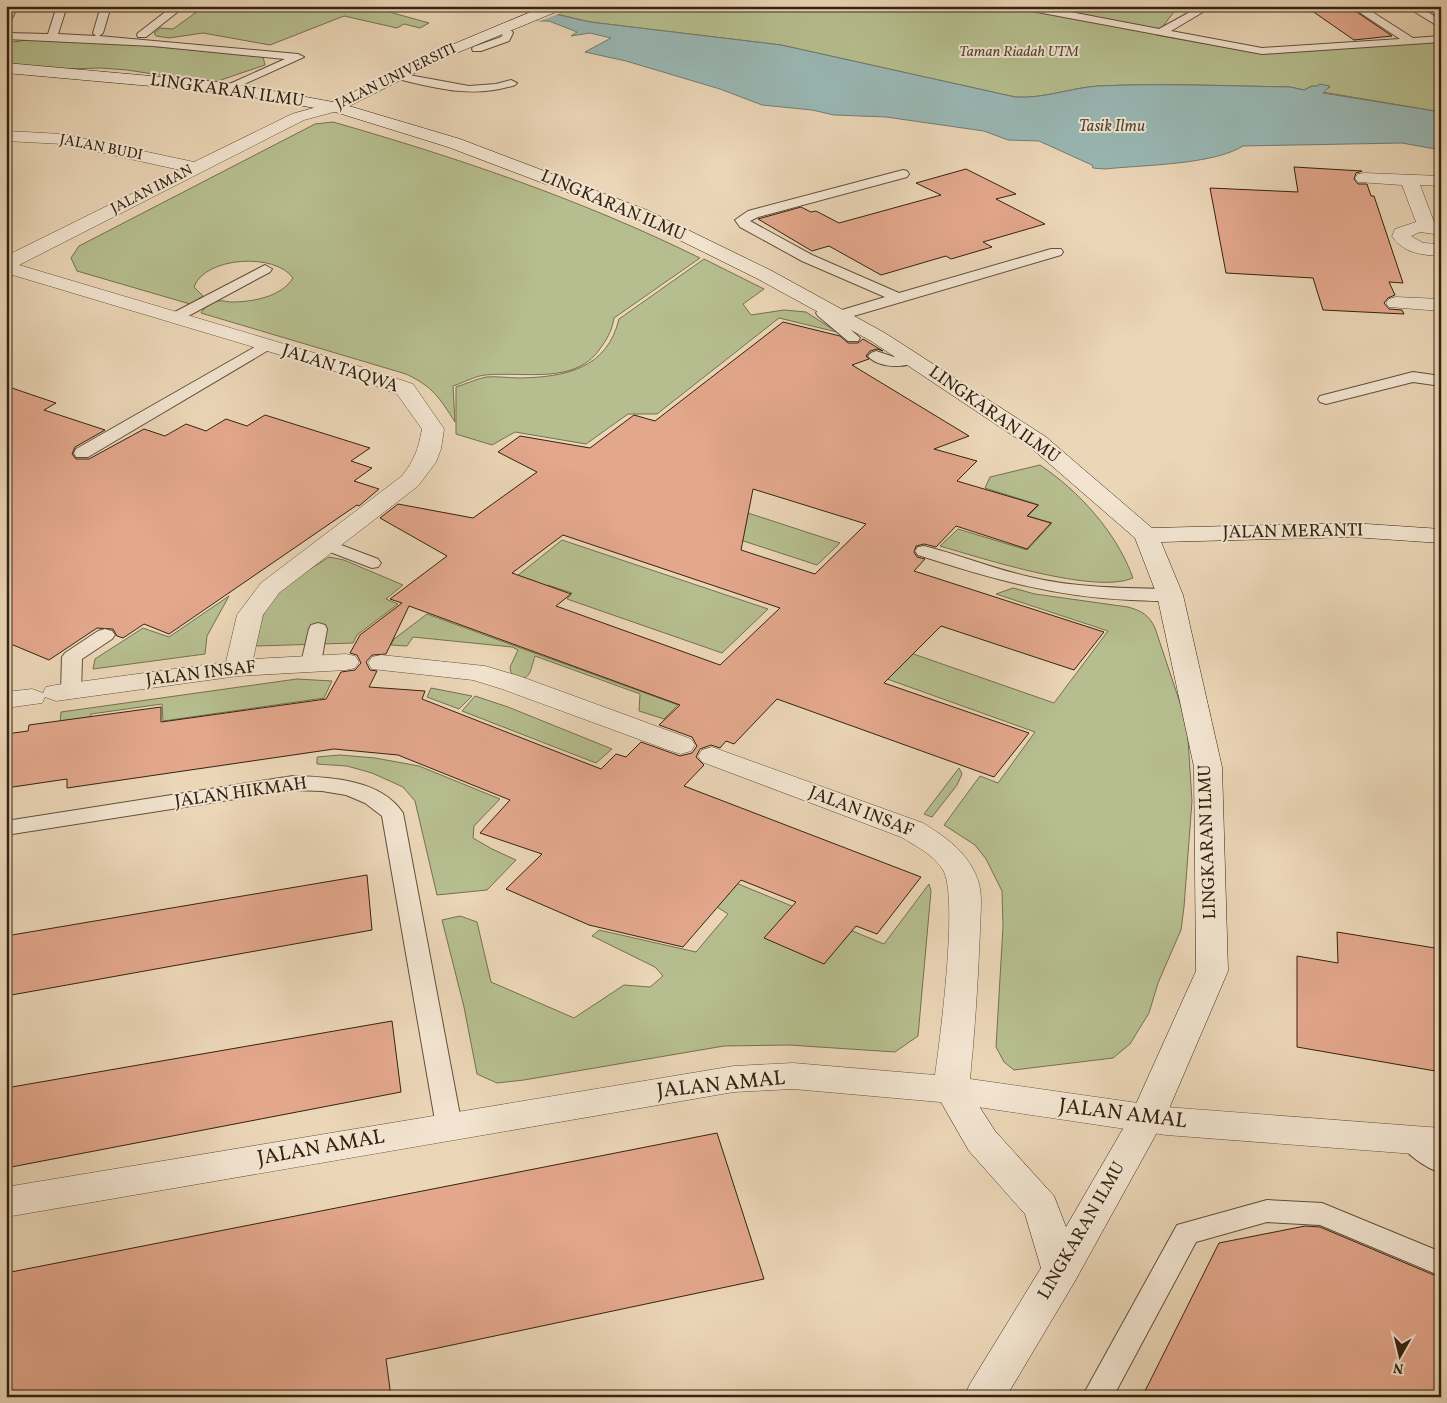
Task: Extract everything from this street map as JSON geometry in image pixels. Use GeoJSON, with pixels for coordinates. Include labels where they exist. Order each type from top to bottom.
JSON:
{"type":"FeatureCollection","features":[{"type":"Feature","properties":{"kind":"street","name":"JALAN UNIVERSITI"},"geometry":{"type":"LineString","coordinates":[[302,109],[398,76],[442,54],[554,8]]}},
{"type":"Feature","properties":{"kind":"street"},"geometry":{"type":"LineString","coordinates":[[476,24],[502,14]]}},
{"type":"Feature","properties":{"kind":"street","name":"LINGKARAN ILMU"},"geometry":{"type":"LineString","coordinates":[[6,68],[77,72],[229,88],[302,109]]}},
{"type":"Feature","properties":{"kind":"street","name":"LINGKARAN ILMU"},"geometry":{"type":"LineString","coordinates":[[330,99],[454,143],[641,214],[764,275],[911,358],[1038,442],[1146,535],[1170,595],[1208,767],[1212,971],[1147,1118],[1061,1270],[984,1397]]}},
{"type":"Feature","properties":{"kind":"street","name":"JALAN IMAN"},"geometry":{"type":"LineString","coordinates":[[6,265],[196,168],[302,109]]}},
{"type":"Feature","properties":{"kind":"street","name":"JALAN BUDI"},"geometry":{"type":"LineString","coordinates":[[6,136],[63,139],[196,168]]}},
{"type":"Feature","properties":{"kind":"street"},"geometry":{"type":"LineString","coordinates":[[1364,178],[1440,181]]}},
{"type":"Feature","properties":{"kind":"street"},"geometry":{"type":"LineString","coordinates":[[1409,180],[1434,228],[1411,228],[1402,233],[1401,236],[1403,240],[1414,246],[1436,250],[1441,271]]}},
{"type":"Feature","properties":{"kind":"street","name":"JALAN TAQWA"},"geometry":{"type":"LineString","coordinates":[[6,265],[174,318],[351,370],[404,389],[420,407],[433,429],[430,449],[425,462],[410,482],[270,588],[250,615],[238,668]]}},
{"type":"Feature","properties":{"kind":"street"},"geometry":{"type":"LineString","coordinates":[[1396,303],[1441,306]]}},
{"type":"Feature","properties":{"kind":"street","name":"JALAN MERANTI"},"geometry":{"type":"LineString","coordinates":[[1146,535],[1352,530],[1441,536]]}},
{"type":"Feature","properties":{"kind":"street","name":"JALAN INSAF"},"geometry":{"type":"LineString","coordinates":[[41,695],[238,668],[311,662],[346,662]]}},
{"type":"Feature","properties":{"kind":"street"},"geometry":{"type":"LineString","coordinates":[[381,663],[475,672],[512,682],[681,745]]}},
{"type":"Feature","properties":{"kind":"street","name":"JALAN INSAF"},"geometry":{"type":"LineString","coordinates":[[712,756],[912,830],[949,856],[959,870],[965,889],[963,981],[951,1090]]}},
{"type":"Feature","properties":{"kind":"street","name":"JALAN AMAL"},"geometry":{"type":"LineString","coordinates":[[6,1202],[734,1079],[793,1076],[951,1090],[1147,1118],[1426,1141]]}},
{"type":"Feature","properties":{"kind":"street"},"geometry":{"type":"LineString","coordinates":[[951,1090],[982,1141],[1041,1207],[1061,1270]]}},
{"type":"Feature","properties":{"kind":"lane"},"geometry":{"type":"LineString","coordinates":[[6,20],[13,6]]}},
{"type":"Feature","properties":{"kind":"lane"},"geometry":{"type":"LineString","coordinates":[[52,33],[62,6]]}},
{"type":"Feature","properties":{"kind":"lane"},"geometry":{"type":"LineString","coordinates":[[98,34],[106,6]]}},
{"type":"Feature","properties":{"kind":"lane"},"geometry":{"type":"LineString","coordinates":[[142,36],[180,6]]}},
{"type":"Feature","properties":{"kind":"lane"},"geometry":{"type":"LineString","coordinates":[[1021,6],[1159,34],[1262,52],[1441,39]]}},
{"type":"Feature","properties":{"kind":"lane"},"geometry":{"type":"LineString","coordinates":[[1056,12],[1066,6]]}},
{"type":"Feature","properties":{"kind":"lane"},"geometry":{"type":"LineString","coordinates":[[1355,6],[1411,41]]}},
{"type":"Feature","properties":{"kind":"lane"},"geometry":{"type":"LineString","coordinates":[[1410,6],[1441,25]]}},
{"type":"Feature","properties":{"kind":"lane"},"geometry":{"type":"LineString","coordinates":[[1159,34],[1199,10]]}},
{"type":"Feature","properties":{"kind":"lane"},"geometry":{"type":"LineString","coordinates":[[477,49],[505,39],[508,36],[508,33],[500,31]]}},
{"type":"Feature","properties":{"kind":"lane"},"geometry":{"type":"LineString","coordinates":[[8,36],[98,38],[220,48],[298,57]]}},
{"type":"Feature","properties":{"kind":"lane"},"geometry":{"type":"LineString","coordinates":[[229,88],[310,52]]}},
{"type":"Feature","properties":{"kind":"lane"},"geometry":{"type":"LineString","coordinates":[[398,76],[473,89],[499,88],[510,83]]}},
{"type":"Feature","properties":{"kind":"lane"},"geometry":{"type":"LineString","coordinates":[[898,298],[807,258],[745,224],[742,220],[753,214],[903,174]]}},
{"type":"Feature","properties":{"kind":"lane"},"geometry":{"type":"LineString","coordinates":[[837,316],[1056,252]]}},
{"type":"Feature","properties":{"kind":"lane"},"geometry":{"type":"LineString","coordinates":[[174,318],[265,269]]}},
{"type":"Feature","properties":{"kind":"lane"},"geometry":{"type":"LineString","coordinates":[[802,296],[853,338]]}},
{"type":"Feature","properties":{"kind":"lane"},"geometry":{"type":"LineString","coordinates":[[82,453],[267,345]]}},
{"type":"Feature","properties":{"kind":"lane"},"geometry":{"type":"LineString","coordinates":[[876,356],[885,361],[892,362],[911,358]]}},
{"type":"Feature","properties":{"kind":"lane"},"geometry":{"type":"LineString","coordinates":[[1326,400],[1413,377],[1441,381]]}},
{"type":"Feature","properties":{"kind":"lane"},"geometry":{"type":"LineString","coordinates":[[328,545],[372,562]]}},
{"type":"Feature","properties":{"kind":"lane"},"geometry":{"type":"LineString","coordinates":[[924,551],[1003,576],[1048,586],[1096,592],[1170,595]]}},
{"type":"Feature","properties":{"kind":"lane"},"geometry":{"type":"LineString","coordinates":[[311,662],[318,629]]}},
{"type":"Feature","properties":{"kind":"lane"},"geometry":{"type":"LineString","coordinates":[[41,695],[72,657],[105,635]]}},
{"type":"Feature","properties":{"kind":"lane","name":"JALAN HIKMAH"},"geometry":{"type":"LineString","coordinates":[[6,828],[293,783],[324,784],[371,797],[392,813],[449,1126]]}},
{"type":"Feature","properties":{"kind":"lane"},"geometry":{"type":"LineString","coordinates":[[1426,1141],[1441,1162]]}},
{"type":"Feature","properties":{"kind":"lane"},"geometry":{"type":"LineString","coordinates":[[1097,1397],[1187,1233],[1267,1211],[1322,1214],[1441,1264]]}},
{"type":"Feature","properties":{"kind":"green space"},"geometry":{"type":"Polygon","coordinates":[[[205,6],[368,6],[429,23],[420,28],[404,24],[397,28],[344,16],[270,45],[203,33],[169,38],[156,36],[154,33],[160,28],[173,29],[205,6]]]}},
{"type":"Feature","properties":{"kind":"green space","name":"Taman Riadah UTM"},"geometry":{"type":"Polygon","coordinates":[[[577,6],[1015,6],[1063,14],[1081,6],[1176,6],[1178,7],[1156,35],[1263,54],[1441,42],[1441,112],[1322,92],[1330,87],[1312,86],[1304,90],[1290,87],[1218,85],[1098,86],[1046,95],[1015,97],[781,45],[590,22],[556,14],[577,6]]]}},
{"type":"Feature","properties":{"kind":"green space"},"geometry":{"type":"Polygon","coordinates":[[[34,39],[129,44],[263,57],[265,65],[212,83],[127,70],[101,68],[64,69],[6,64],[6,43],[34,39]]]}},
{"type":"Feature","properties":{"kind":"green space"},"geometry":{"type":"Polygon","coordinates":[[[333,122],[427,150],[520,182],[611,217],[700,258],[614,318],[607,339],[602,346],[591,359],[579,367],[565,372],[550,374],[485,375],[453,386],[455,422],[429,388],[406,374],[201,313],[208,305],[217,301],[239,302],[257,299],[281,290],[293,278],[284,270],[271,264],[240,262],[225,264],[211,269],[200,277],[194,287],[203,296],[190,304],[77,271],[71,258],[79,246],[315,124],[333,122]]]}},
{"type":"Feature","properties":{"kind":"green space"},"geometry":{"type":"Polygon","coordinates":[[[704,259],[764,289],[743,304],[751,315],[784,310],[806,312],[837,332],[779,318],[657,414],[628,414],[586,444],[515,432],[492,445],[456,434],[456,387],[486,377],[537,377],[568,372],[582,367],[605,349],[613,336],[619,319],[704,259]]]}},
{"type":"Feature","properties":{"kind":"green space"},"geometry":{"type":"Polygon","coordinates":[[[1040,465],[1069,487],[1095,514],[1117,545],[1133,578],[1116,582],[1066,579],[1009,566],[940,546],[958,529],[1027,550],[1052,523],[1028,516],[1039,505],[985,488],[990,477],[1040,465]]]}},
{"type":"Feature","properties":{"kind":"green space"},"geometry":{"type":"Polygon","coordinates":[[[724,512],[748,513],[840,543],[817,565],[670,517],[724,512]]]}},
{"type":"Feature","properties":{"kind":"green space"},"geometry":{"type":"Polygon","coordinates":[[[562,540],[768,609],[722,653],[567,599],[572,593],[548,585],[542,590],[512,580],[562,540]]]}},
{"type":"Feature","properties":{"kind":"green space"},"geometry":{"type":"Polygon","coordinates":[[[329,557],[344,560],[403,585],[386,599],[398,604],[357,635],[353,643],[257,646],[257,632],[263,615],[277,594],[296,578],[329,557]]]}},
{"type":"Feature","properties":{"kind":"green space"},"geometry":{"type":"Polygon","coordinates":[[[1013,588],[1035,594],[1128,607],[1148,617],[1155,628],[1187,724],[1192,801],[1181,930],[1158,983],[1149,1013],[1130,1044],[1113,1058],[1014,1070],[1004,1062],[996,1047],[1003,927],[1002,891],[986,859],[975,845],[944,825],[980,776],[998,783],[1035,732],[837,661],[862,636],[1054,703],[1108,631],[996,594],[1013,588]]]}},
{"type":"Feature","properties":{"kind":"green space"},"geometry":{"type":"Polygon","coordinates":[[[229,596],[207,636],[205,654],[93,669],[95,659],[143,628],[169,637],[229,596]]]}},
{"type":"Feature","properties":{"kind":"green space"},"geometry":{"type":"Polygon","coordinates":[[[427,614],[678,705],[664,719],[639,711],[640,694],[535,656],[528,675],[522,678],[517,677],[511,673],[510,667],[518,650],[512,647],[413,637],[407,646],[391,645],[394,639],[427,614]]]}},
{"type":"Feature","properties":{"kind":"green space"},"geometry":{"type":"Polygon","coordinates":[[[297,679],[332,681],[324,698],[163,721],[162,704],[91,714],[90,721],[60,725],[61,712],[297,679]]]}},
{"type":"Feature","properties":{"kind":"green space"},"geometry":{"type":"Polygon","coordinates":[[[431,688],[472,696],[459,709],[427,697],[431,688]]]}},
{"type":"Feature","properties":{"kind":"green space"},"geometry":{"type":"Polygon","coordinates":[[[475,696],[508,707],[612,749],[596,763],[462,711],[475,696]]]}},
{"type":"Feature","properties":{"kind":"green space"},"geometry":{"type":"Polygon","coordinates":[[[340,755],[375,758],[419,766],[500,799],[474,826],[473,838],[516,860],[487,890],[437,895],[415,801],[403,787],[372,773],[347,766],[317,764],[317,757],[340,755]]]}},
{"type":"Feature","properties":{"kind":"green space"},"geometry":{"type":"Polygon","coordinates":[[[959,768],[962,774],[957,785],[932,817],[924,814],[959,768]]]}},
{"type":"Feature","properties":{"kind":"green space"},"geometry":{"type":"Polygon","coordinates":[[[646,846],[884,944],[929,884],[931,891],[918,1036],[895,1052],[789,1045],[724,1046],[524,1080],[497,1083],[477,1074],[464,1007],[442,920],[460,916],[477,922],[491,982],[574,1018],[624,985],[650,987],[663,976],[655,967],[592,936],[599,930],[696,952],[728,914],[655,868],[646,846]]]}},
{"type":"Feature","properties":{"kind":"water","name":"Tasik Ilmu"},"geometry":{"type":"Polygon","coordinates":[[[481,6],[520,6],[590,22],[781,45],[1015,97],[1046,95],[1098,86],[1218,85],[1290,87],[1304,90],[1319,84],[1330,86],[1323,93],[1441,112],[1441,150],[1402,143],[1243,146],[1230,152],[1196,161],[1105,169],[1093,168],[1092,165],[1039,141],[1008,140],[984,131],[886,117],[834,115],[812,110],[762,105],[720,89],[626,61],[585,52],[611,38],[590,33],[571,36],[577,32],[549,21],[540,21],[481,6]]]}},
{"type":"Feature","properties":{"kind":"pier"},"geometry":{"type":"Polygon","coordinates":[[[503,6],[532,6],[561,13],[540,21],[492,11],[503,6]]]}},
{"type":"Feature","properties":{"kind":"building"},"geometry":{"type":"Polygon","coordinates":[[[1305,6],[1348,6],[1392,36],[1354,40],[1305,6]]]}},
{"type":"Feature","properties":{"kind":"building"},"geometry":{"type":"Polygon","coordinates":[[[1294,167],[1362,171],[1356,173],[1354,179],[1358,184],[1367,184],[1371,196],[1374,196],[1403,283],[1389,282],[1395,295],[1388,298],[1384,303],[1389,309],[1402,310],[1404,314],[1323,310],[1313,278],[1226,273],[1210,188],[1298,192],[1294,167]]]}},
{"type":"Feature","properties":{"kind":"building"},"geometry":{"type":"Polygon","coordinates":[[[966,169],[1016,194],[996,199],[1045,224],[983,242],[992,247],[951,259],[946,256],[881,275],[829,246],[812,251],[758,219],[801,207],[811,212],[816,211],[839,223],[941,195],[916,183],[966,169]]]}},
{"type":"Feature","properties":{"kind":"building"},"geometry":{"type":"Polygon","coordinates":[[[783,322],[840,336],[848,343],[858,343],[863,339],[883,351],[877,349],[870,351],[866,356],[869,359],[852,365],[969,436],[934,449],[977,461],[957,481],[1038,505],[1027,516],[1051,523],[1027,549],[956,526],[936,547],[924,544],[916,546],[914,552],[917,557],[925,559],[914,571],[1104,632],[1074,670],[941,626],[884,683],[1029,733],[994,777],[777,699],[734,744],[726,741],[720,748],[711,745],[700,749],[696,757],[704,765],[684,786],[921,877],[877,934],[856,926],[824,964],[764,938],[796,902],[741,880],[683,947],[589,925],[506,889],[542,854],[480,833],[510,800],[398,755],[334,749],[67,788],[67,779],[6,788],[6,734],[28,731],[29,725],[161,707],[161,722],[326,699],[341,672],[355,670],[361,663],[357,655],[350,653],[360,635],[402,603],[390,599],[447,556],[380,518],[398,504],[473,518],[537,472],[498,452],[520,436],[590,448],[634,415],[655,421],[783,322]],[[753,489],[741,550],[815,574],[866,524],[753,489]],[[563,535],[512,573],[571,594],[556,606],[720,665],[780,608],[563,535]],[[409,606],[386,654],[372,655],[366,662],[370,670],[377,671],[369,687],[425,691],[422,699],[601,769],[616,754],[626,757],[641,742],[680,756],[692,753],[697,746],[692,737],[659,725],[680,705],[409,606]]]}},
{"type":"Feature","properties":{"kind":"building"},"geometry":{"type":"Polygon","coordinates":[[[6,386],[56,403],[44,410],[105,430],[75,447],[72,454],[76,459],[89,459],[144,429],[165,436],[186,424],[206,431],[226,419],[247,426],[265,415],[370,448],[351,461],[372,468],[354,481],[379,489],[359,506],[357,505],[169,634],[144,624],[123,638],[117,636],[113,629],[97,628],[49,660],[6,642],[6,386]]]}},
{"type":"Feature","properties":{"kind":"building"},"geometry":{"type":"Polygon","coordinates":[[[367,875],[372,930],[6,996],[6,936],[367,875]]]}},
{"type":"Feature","properties":{"kind":"building"},"geometry":{"type":"Polygon","coordinates":[[[1337,932],[1441,949],[1441,1072],[1297,1047],[1297,956],[1338,963],[1337,932]]]}},
{"type":"Feature","properties":{"kind":"building"},"geometry":{"type":"Polygon","coordinates":[[[392,1021],[401,1092],[6,1168],[6,1088],[392,1021]]]}},
{"type":"Feature","properties":{"kind":"building"},"geometry":{"type":"Polygon","coordinates":[[[717,1133],[764,1279],[386,1359],[391,1397],[6,1397],[6,1273],[717,1133]]]}},
{"type":"Feature","properties":{"kind":"building"},"geometry":{"type":"Polygon","coordinates":[[[1305,1226],[1320,1227],[1441,1278],[1441,1397],[1142,1397],[1219,1243],[1305,1226]]]}}]}
